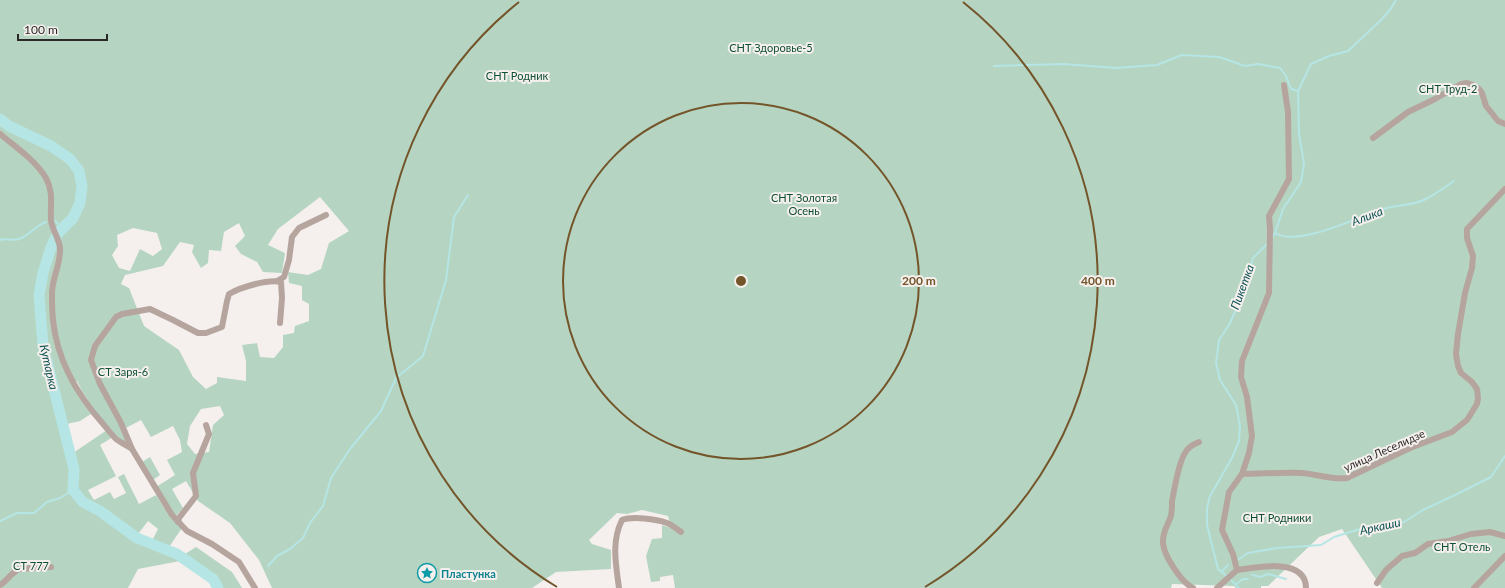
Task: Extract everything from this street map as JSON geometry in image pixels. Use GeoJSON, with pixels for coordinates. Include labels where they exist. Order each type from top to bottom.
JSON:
{"type":"FeatureCollection","features":[{"type":"Feature","properties":{"kind":"street"},"geometry":{"type":"LineString","coordinates":[[1373,138],[1408,112],[1461,84],[1467,83],[1479,89],[1482,93],[1486,106],[1498,121],[1505,124]]}},
{"type":"Feature","properties":{"kind":"street"},"geometry":{"type":"LineString","coordinates":[[1237,570],[1233,554],[1222,530],[1229,492],[1242,474],[1249,453],[1252,436],[1247,396],[1241,377],[1242,361],[1269,293],[1269,216],[1289,179],[1288,112],[1284,85]]}},
{"type":"Feature","properties":{"kind":"street"},"geometry":{"type":"LineString","coordinates":[[0,134],[35,163],[46,179],[50,190],[52,202],[51,221],[57,236],[60,256],[52,291],[53,321],[60,352],[67,371],[81,396],[97,417],[116,439],[132,448]]}},
{"type":"Feature","properties":{"kind":"street","name":"улица Леселидзе"},"geometry":{"type":"LineString","coordinates":[[1242,474],[1297,473],[1316,474],[1338,479],[1347,478],[1398,453],[1452,432],[1467,420],[1477,404],[1477,389],[1472,382],[1461,374],[1456,354],[1463,306],[1472,268],[1473,256],[1467,238],[1468,230],[1505,189]]}},
{"type":"Feature","properties":{"kind":"street"},"geometry":{"type":"LineString","coordinates":[[255,588],[239,562],[212,544],[186,531],[172,515],[158,494],[132,448],[121,423],[100,384],[91,360],[95,346],[116,317],[122,314],[150,310],[174,320],[198,333],[206,333],[222,327],[229,294],[250,286],[278,281],[284,277],[289,260],[292,237],[299,228],[326,215]]}},
{"type":"Feature","properties":{"kind":"street"},"geometry":{"type":"LineString","coordinates":[[278,281],[282,282],[283,286],[280,323]]}},
{"type":"Feature","properties":{"kind":"street"},"geometry":{"type":"LineString","coordinates":[[178,522],[179,518],[196,496],[193,473],[209,434],[206,425]]}},
{"type":"Feature","properties":{"kind":"street"},"geometry":{"type":"LineString","coordinates":[[1193,588],[1187,585],[1177,572],[1166,553],[1163,543],[1164,532],[1171,516],[1180,465],[1185,452],[1190,446],[1199,442]]}},
{"type":"Feature","properties":{"kind":"street"},"geometry":{"type":"LineString","coordinates":[[619,588],[614,546],[617,530],[622,520],[627,518],[667,523],[681,532]]}},
{"type":"Feature","properties":{"kind":"street"},"geometry":{"type":"LineString","coordinates":[[1377,583],[1386,570],[1402,556],[1415,553],[1428,544],[1448,541],[1471,534],[1490,532],[1505,536]]}},
{"type":"Feature","properties":{"kind":"street"},"geometry":{"type":"LineString","coordinates":[[1474,588],[1505,556]]}},
{"type":"Feature","properties":{"kind":"street"},"geometry":{"type":"LineString","coordinates":[[1218,587],[1237,570],[1265,566],[1282,566],[1296,570],[1302,576],[1306,588]]}},
{"type":"Feature","properties":{"kind":"street"},"geometry":{"type":"LineString","coordinates":[[0,585],[19,569],[51,567]]}},
{"type":"Feature","properties":{"kind":"green space"},"geometry":{"type":"Polygon","coordinates":[[[0,0],[1505,0],[1505,588],[1382,588],[1342,529],[1319,537],[1268,586],[1261,586],[1261,588],[1172,584],[1171,588],[675,588],[673,575],[660,577],[660,581],[651,582],[646,556],[652,539],[662,538],[662,525],[671,528],[668,516],[642,510],[627,514],[617,513],[589,540],[592,544],[611,550],[611,569],[556,572],[532,588],[272,588],[259,560],[230,523],[198,501],[186,481],[172,489],[183,508],[176,516],[156,487],[175,475],[167,460],[182,452],[180,440],[173,426],[151,437],[141,420],[122,430],[128,443],[118,438],[106,426],[80,388],[77,381],[72,384],[80,399],[91,414],[80,421],[67,424],[73,453],[107,430],[113,437],[100,445],[116,476],[88,490],[94,500],[110,492],[114,499],[126,493],[118,477],[124,474],[139,504],[156,495],[171,518],[182,528],[169,547],[152,541],[158,529],[148,521],[138,534],[142,538],[145,545],[177,557],[180,561],[138,569],[128,588],[0,588],[0,0]],[[320,197],[278,229],[268,245],[285,253],[282,273],[263,272],[257,262],[241,254],[235,246],[245,236],[239,223],[224,232],[221,251],[209,250],[208,263],[201,268],[192,252],[194,245],[180,242],[163,266],[125,275],[121,284],[129,288],[144,326],[179,350],[193,377],[206,389],[217,383],[217,377],[246,381],[246,361],[242,345],[257,343],[260,357],[274,358],[283,347],[283,335],[294,333],[295,326],[309,321],[309,304],[302,300],[302,286],[289,283],[288,272],[308,275],[321,269],[329,243],[349,231],[320,197]],[[133,228],[117,235],[118,246],[112,255],[119,268],[130,271],[140,249],[153,256],[162,249],[157,233],[133,228]],[[220,406],[201,409],[190,426],[187,444],[195,454],[209,452],[213,425],[224,415],[220,406]]]}},
{"type":"Feature","properties":{"kind":"green space"},"geometry":{"type":"Polygon","coordinates":[[[150,457],[160,475],[153,480],[142,462],[150,457]]]}},
{"type":"Feature","properties":{"kind":"green space"},"geometry":{"type":"Polygon","coordinates":[[[196,547],[232,572],[242,588],[223,588],[212,573],[185,554],[196,547]]]}},
{"type":"Feature","properties":{"kind":"waterway","name":"Пикетка"},"geometry":{"type":"LineString","coordinates":[[1272,238],[1283,209],[1301,182],[1304,163],[1299,134],[1298,91],[1311,64],[1329,56],[1348,51],[1381,20],[1396,0]]}},
{"type":"Feature","properties":{"kind":"waterway"},"geometry":{"type":"LineString","coordinates":[[994,66],[1064,64],[1116,68],[1157,65],[1182,55],[1219,57],[1245,66],[1258,64],[1280,68],[1286,76],[1291,89],[1298,91]]}},
{"type":"Feature","properties":{"kind":"waterway","name":"Кутарка"},"geometry":{"type":"LineString","coordinates":[[0,119],[9,126],[51,146],[70,159],[79,171],[82,186],[80,203],[73,218],[58,233],[51,247],[43,273],[39,295],[43,346],[74,469],[73,490],[83,502],[100,511],[137,538],[177,554],[213,579],[218,588]]}},
{"type":"Feature","properties":{"kind":"waterway","name":"Алика"},"geometry":{"type":"LineString","coordinates":[[1275,233],[1286,237],[1314,234],[1387,208],[1422,201],[1454,181]]}},
{"type":"Feature","properties":{"kind":"waterway"},"geometry":{"type":"LineString","coordinates":[[268,566],[277,556],[290,549],[303,538],[310,523],[323,506],[331,478],[350,449],[381,411],[396,378],[423,356],[446,280],[454,217],[468,195]]}},
{"type":"Feature","properties":{"kind":"waterway"},"geometry":{"type":"LineString","coordinates":[[55,221],[63,229]]}},
{"type":"Feature","properties":{"kind":"waterway"},"geometry":{"type":"LineString","coordinates":[[0,240],[19,239],[46,222]]}},
{"type":"Feature","properties":{"kind":"waterway","name":"Пикетка"},"geometry":{"type":"LineString","coordinates":[[1227,576],[1218,569],[1207,525],[1207,508],[1210,496],[1232,458],[1239,441],[1240,426],[1236,405],[1220,380],[1216,363],[1219,340],[1229,325],[1239,303],[1253,258],[1268,243]]}},
{"type":"Feature","properties":{"kind":"waterway","name":"Аркаши"},"geometry":{"type":"LineString","coordinates":[[1239,559],[1248,553],[1277,548],[1321,545],[1334,537],[1360,529],[1383,528],[1404,522],[1423,510],[1491,477],[1505,456]]}},
{"type":"Feature","properties":{"kind":"waterway"},"geometry":{"type":"LineString","coordinates":[[0,521],[17,513],[34,513],[47,502],[60,498],[73,490]]}},
{"type":"Feature","properties":{"kind":"waterway"},"geometry":{"type":"LineString","coordinates":[[1221,572],[1228,565]]}},
{"type":"Feature","properties":{"kind":"waterway"},"geometry":{"type":"LineString","coordinates":[[1252,575],[1260,577],[1268,574],[1286,579]]}},
{"type":"Feature","properties":{"kind":"waterway","name":"Пикетка"},"geometry":{"type":"LineString","coordinates":[[1230,579],[1239,588]]}},
{"type":"Feature","properties":{"kind":"waterway"},"geometry":{"type":"LineString","coordinates":[[1236,584],[1243,579],[1248,579]]}},
{"type":"Feature","properties":{"kind":"place","name":"Пластунка"},"geometry":{"type":"Point","coordinates":[427,573]}},
{"type":"Feature","properties":{"kind":"park label","name":"СНТ Здоровье-5"},"geometry":{"type":"Point","coordinates":[771,47]}},
{"type":"Feature","properties":{"kind":"park label","name":"СНТ Родник"},"geometry":{"type":"Point","coordinates":[517,75]}},
{"type":"Feature","properties":{"kind":"park label","name":"СНТ Труд-2"},"geometry":{"type":"Point","coordinates":[1448,88]}},
{"type":"Feature","properties":{"kind":"park label","name":"СНТ Золотая Осень"},"geometry":{"type":"Point","coordinates":[804,203]}},
{"type":"Feature","properties":{"kind":"park label","name":"СТ Заря-6"},"geometry":{"type":"Point","coordinates":[123,371]}},
{"type":"Feature","properties":{"kind":"park label","name":"СНТ Родники"},"geometry":{"type":"Point","coordinates":[1277,517]}},
{"type":"Feature","properties":{"kind":"park label","name":"СНТ Отель"},"geometry":{"type":"Point","coordinates":[1462,546]}},
{"type":"Feature","properties":{"kind":"park label","name":"СТ 777"},"geometry":{"type":"Point","coordinates":[31,565]}}]}
